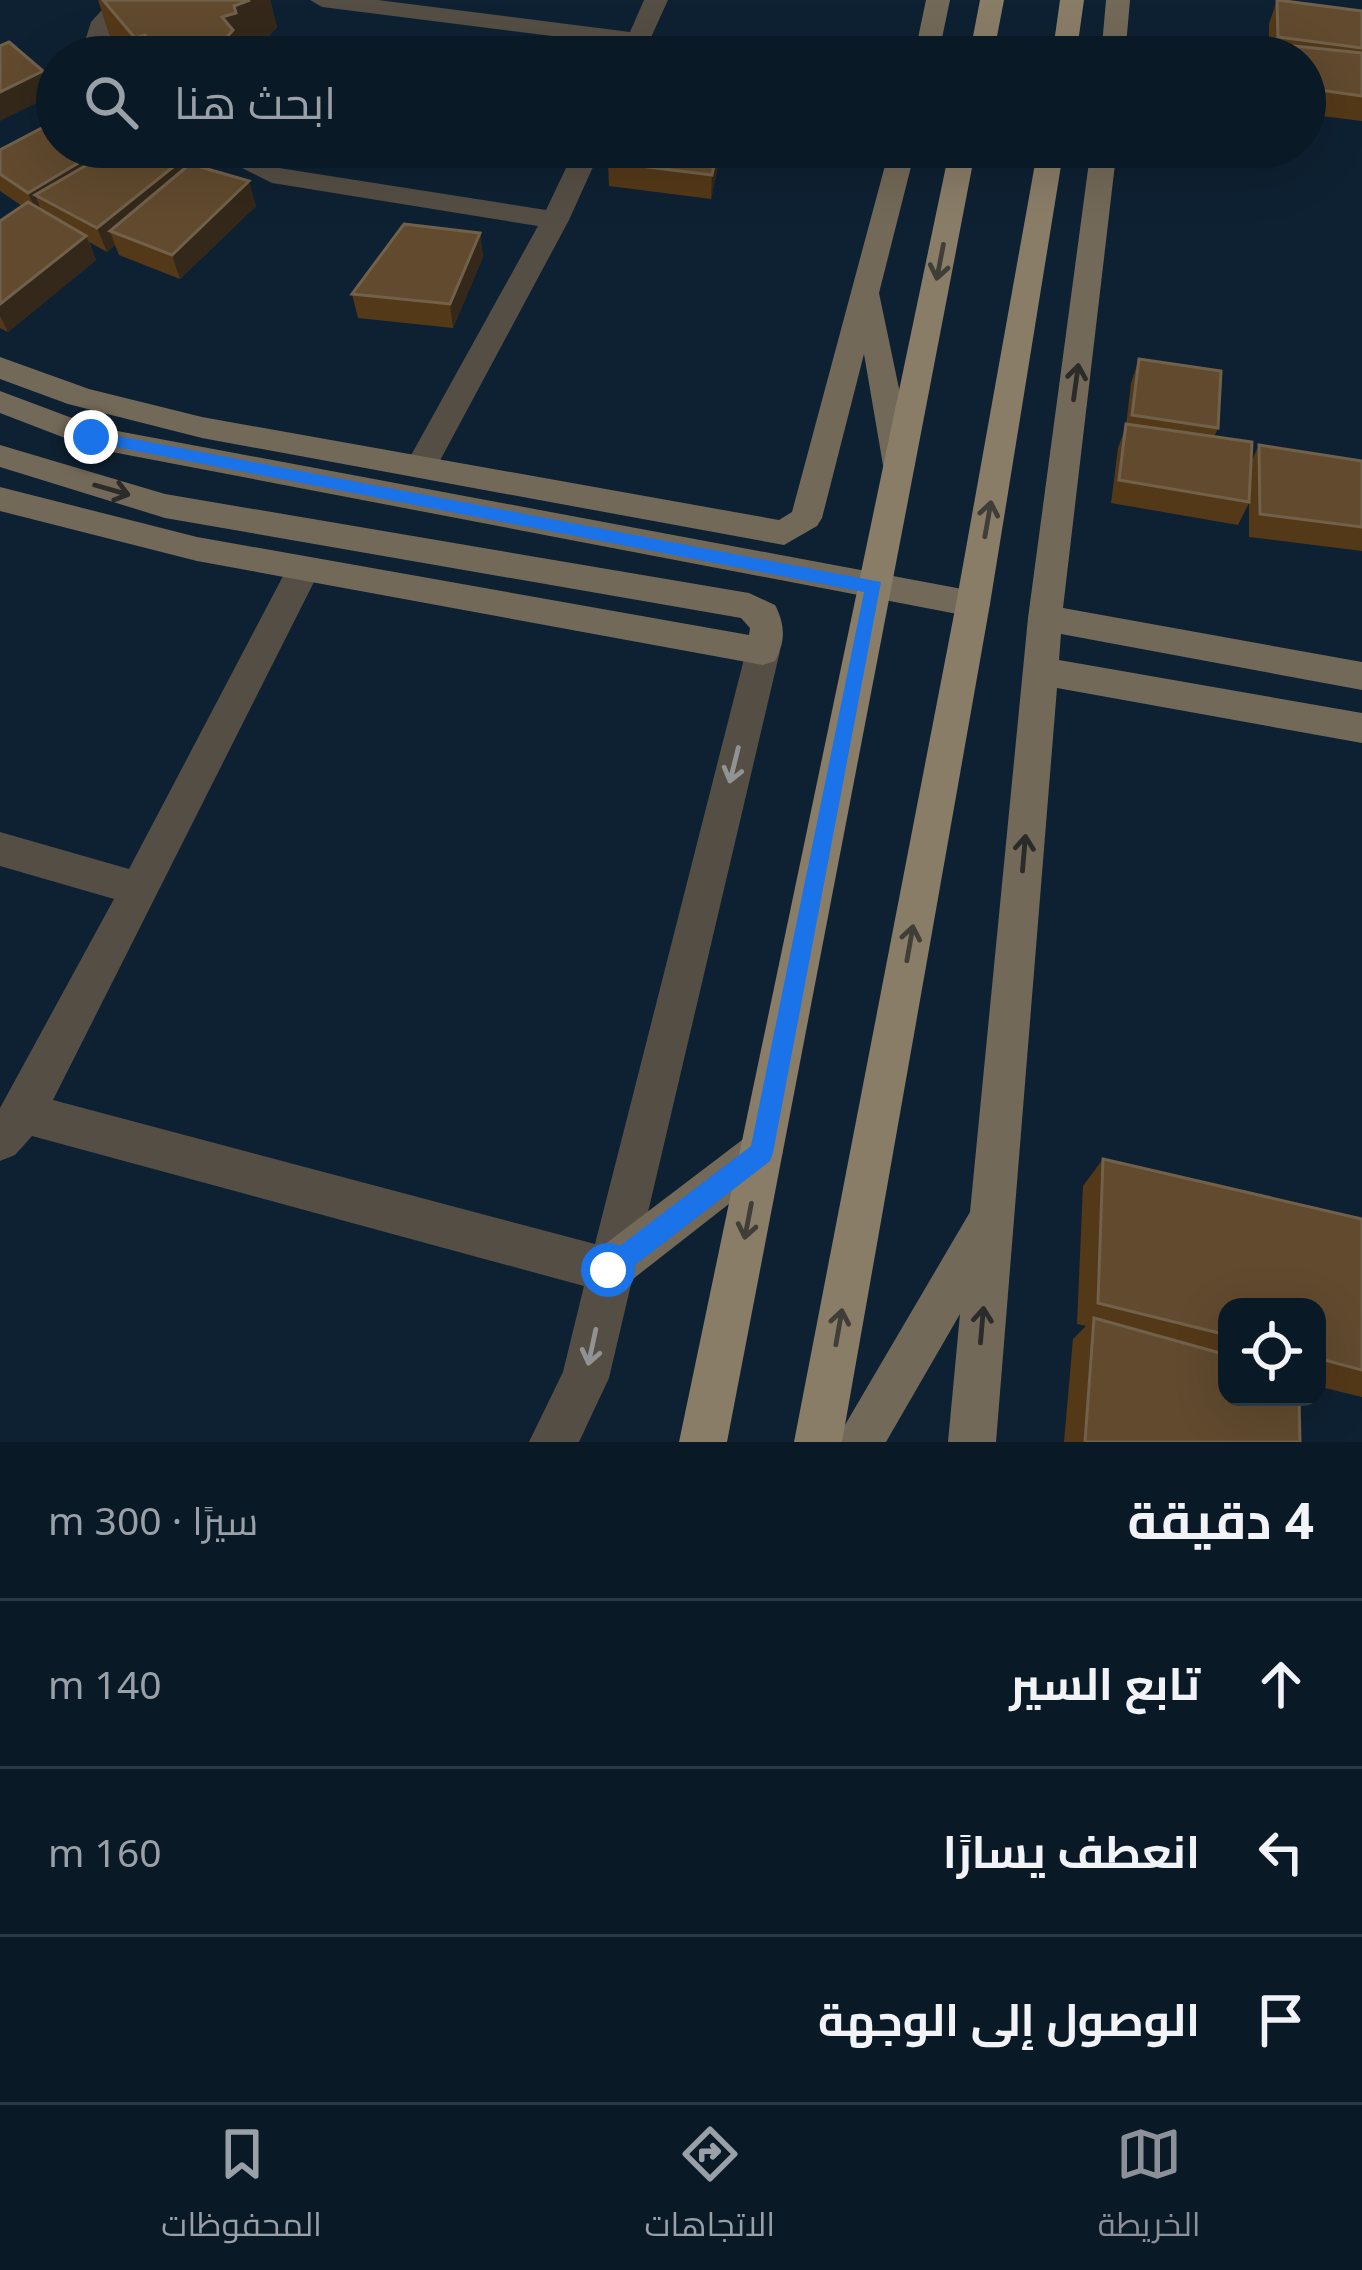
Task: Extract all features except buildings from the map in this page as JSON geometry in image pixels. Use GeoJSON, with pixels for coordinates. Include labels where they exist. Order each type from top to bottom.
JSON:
{"type":"FeatureCollection","features":[{"type":"Feature","properties":{"kind":"main road"},"geometry":{"type":"LineString","coordinates":[[930,36],[938,0]]}},
{"type":"Feature","properties":{"kind":"main road"},"geometry":{"type":"LineString","coordinates":[[985,36],[992,0]]}},
{"type":"Feature","properties":{"kind":"main road"},"geometry":{"type":"LineString","coordinates":[[1067,36],[1072,0]]}},
{"type":"Feature","properties":{"kind":"main road"},"geometry":{"type":"LineString","coordinates":[[1115,36],[1118,0]]}},
{"type":"Feature","properties":{"kind":"main road"},"geometry":{"type":"LineString","coordinates":[[0,367],[42,386],[116,407],[420,468],[784,532],[806,518],[898,168]]}},
{"type":"Feature","properties":{"kind":"main road"},"geometry":{"type":"LineString","coordinates":[[703,1442],[959,168]]}},
{"type":"Feature","properties":{"kind":"main road"},"geometry":{"type":"LineString","coordinates":[[818,1442],[973,604],[1047,168]]}},
{"type":"Feature","properties":{"kind":"main road"},"geometry":{"type":"LineString","coordinates":[[972,1442],[1045,618],[1101,168]]}},
{"type":"Feature","properties":{"kind":"main road"},"geometry":{"type":"LineString","coordinates":[[866,289],[899,465]]}},
{"type":"Feature","properties":{"kind":"main road"},"geometry":{"type":"LineString","coordinates":[[0,401],[91,437],[973,604]]}},
{"type":"Feature","properties":{"kind":"main road"},"geometry":{"type":"LineString","coordinates":[[0,456],[165,506],[749,606],[763,614],[767,628],[763,651],[303,570],[176,544],[0,499]]}},
{"type":"Feature","properties":{"kind":"main road"},"geometry":{"type":"LineString","coordinates":[[1045,618],[1362,676]]}},
{"type":"Feature","properties":{"kind":"main road"},"geometry":{"type":"LineString","coordinates":[[1040,671],[1362,728]]}},
{"type":"Feature","properties":{"kind":"main road"},"geometry":{"type":"LineString","coordinates":[[608,1270],[761,1153]]}},
{"type":"Feature","properties":{"kind":"main road"},"geometry":{"type":"LineString","coordinates":[[859,1442],[992,1216]]}},
{"type":"Feature","properties":{"kind":"street"},"geometry":{"type":"LineString","coordinates":[[99,36],[103,22],[124,0]]}},
{"type":"Feature","properties":{"kind":"street"},"geometry":{"type":"LineString","coordinates":[[322,0],[551,36]]}},
{"type":"Feature","properties":{"kind":"street"},"geometry":{"type":"LineString","coordinates":[[640,36],[656,0]]}},
{"type":"Feature","properties":{"kind":"street"},"geometry":{"type":"LineString","coordinates":[[255,168],[272,176],[555,220]]}},
{"type":"Feature","properties":{"kind":"street"},"geometry":{"type":"LineString","coordinates":[[420,468],[579,168]]}},
{"type":"Feature","properties":{"kind":"street"},"geometry":{"type":"LineString","coordinates":[[303,570],[12,1126],[608,1270]]}},
{"type":"Feature","properties":{"kind":"street"},"geometry":{"type":"LineString","coordinates":[[553,1442],[585,1378],[763,651]]}},
{"type":"Feature","properties":{"kind":"street"},"geometry":{"type":"LineString","coordinates":[[0,849],[139,889]]}},
{"type":"Feature","properties":{"kind":"route"},"geometry":{"type":"LineString","coordinates":[[91,437],[874,587],[761,1153],[608,1270]]}}]}
